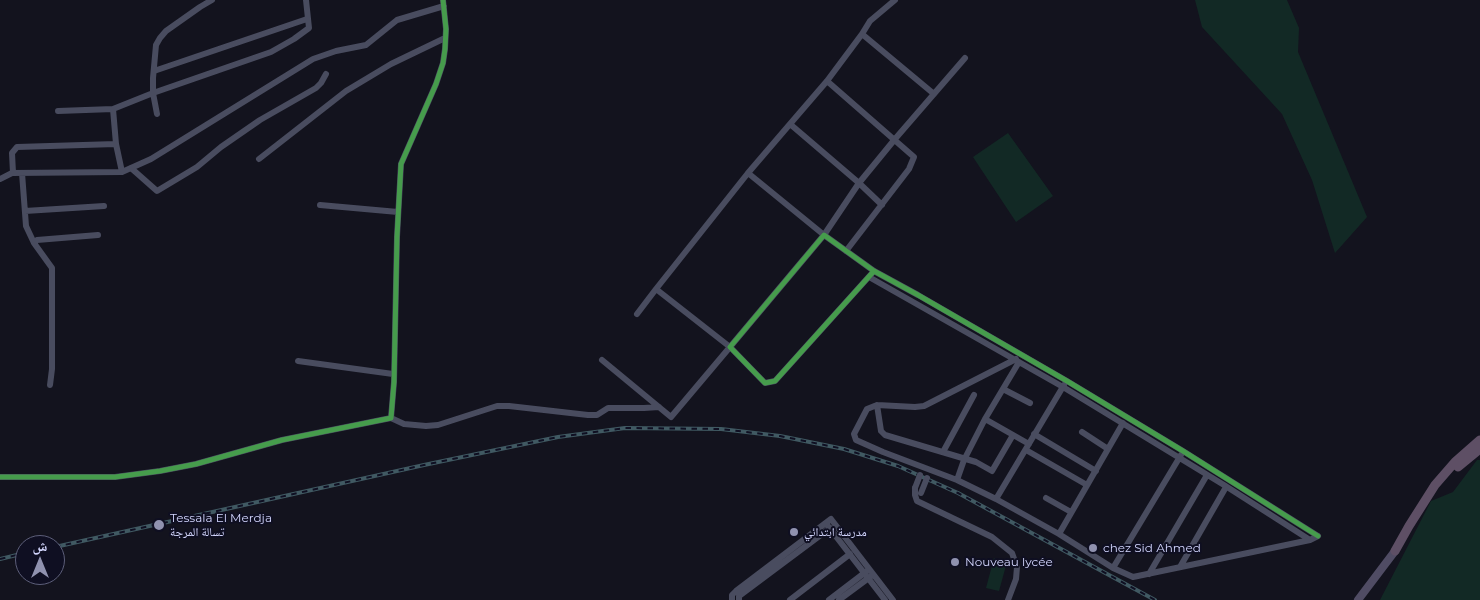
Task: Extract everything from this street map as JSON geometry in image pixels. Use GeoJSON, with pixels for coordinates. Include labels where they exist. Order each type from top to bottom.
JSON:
{"type":"FeatureCollection","features":[{"type":"Feature","properties":{"kind":"highway"},"geometry":{"type":"LineString","coordinates":[[1395,551],[1408,526],[1438,481],[1455,462],[1480,440]]}},
{"type":"Feature","properties":{"kind":"highway"},"geometry":{"type":"LineString","coordinates":[[1395,551],[1401,546],[1443,482],[1480,449]]}},
{"type":"Feature","properties":{"kind":"main road"},"geometry":{"type":"LineString","coordinates":[[1358,600],[1395,551]]}},
{"type":"Feature","properties":{"kind":"street"},"geometry":{"type":"LineString","coordinates":[[157,114],[153,93],[156,45],[160,38],[173,26],[212,0]]}},
{"type":"Feature","properties":{"kind":"street"},"geometry":{"type":"LineString","coordinates":[[58,111],[114,109],[153,93],[271,52],[306,31],[308,28],[306,0]]}},
{"type":"Feature","properties":{"kind":"street"},"geometry":{"type":"LineString","coordinates":[[637,314],[748,173],[827,81],[870,21],[895,0]]}},
{"type":"Feature","properties":{"kind":"street"},"geometry":{"type":"LineString","coordinates":[[0,179],[13,173],[122,172],[151,159],[313,58],[366,44],[397,20],[443,3],[445,38],[442,63],[436,84],[401,164],[391,418]]}},
{"type":"Feature","properties":{"kind":"street"},"geometry":{"type":"LineString","coordinates":[[154,71],[307,19]]}},
{"type":"Feature","properties":{"kind":"street"},"geometry":{"type":"LineString","coordinates":[[862,34],[934,94]]}},
{"type":"Feature","properties":{"kind":"street"},"geometry":{"type":"LineString","coordinates":[[259,159],[295,133],[346,91],[391,64],[445,38]]}},
{"type":"Feature","properties":{"kind":"street"},"geometry":{"type":"LineString","coordinates":[[602,360],[672,417],[824,235],[858,183],[965,58]]}},
{"type":"Feature","properties":{"kind":"street"},"geometry":{"type":"LineString","coordinates":[[131,168],[156,191],[197,167],[221,147],[260,120],[316,88],[326,74]]}},
{"type":"Feature","properties":{"kind":"street"},"geometry":{"type":"LineString","coordinates":[[827,81],[914,157],[913,162],[882,205],[846,251]]}},
{"type":"Feature","properties":{"kind":"street"},"geometry":{"type":"LineString","coordinates":[[114,109],[116,144],[122,172]]}},
{"type":"Feature","properties":{"kind":"street"},"geometry":{"type":"LineString","coordinates":[[790,124],[882,205]]}},
{"type":"Feature","properties":{"kind":"street"},"geometry":{"type":"LineString","coordinates":[[13,173],[12,154],[17,147],[116,144]]}},
{"type":"Feature","properties":{"kind":"street"},"geometry":{"type":"LineString","coordinates":[[22,173],[26,226],[34,243],[52,268],[52,369],[50,385]]}},
{"type":"Feature","properties":{"kind":"street"},"geometry":{"type":"LineString","coordinates":[[748,173],[824,235],[874,271],[918,295],[1019,359]]}},
{"type":"Feature","properties":{"kind":"street"},"geometry":{"type":"LineString","coordinates":[[320,205],[398,212]]}},
{"type":"Feature","properties":{"kind":"street"},"geometry":{"type":"LineString","coordinates":[[25,211],[104,206]]}},
{"type":"Feature","properties":{"kind":"street"},"geometry":{"type":"LineString","coordinates":[[34,243],[37,240],[98,235]]}},
{"type":"Feature","properties":{"kind":"street"},"geometry":{"type":"LineString","coordinates":[[656,289],[730,347],[765,383],[775,381],[874,271]]}},
{"type":"Feature","properties":{"kind":"street"},"geometry":{"type":"LineString","coordinates":[[869,277],[1065,384],[1183,451],[1248,496],[1318,536],[1310,540],[1133,577],[1113,568],[1059,534],[996,499],[957,480],[856,440],[854,434],[867,409],[877,405],[924,406],[1019,359]]}},
{"type":"Feature","properties":{"kind":"street"},"geometry":{"type":"LineString","coordinates":[[957,480],[964,460],[985,419],[1019,359]]}},
{"type":"Feature","properties":{"kind":"street"},"geometry":{"type":"LineString","coordinates":[[298,361],[393,374]]}},
{"type":"Feature","properties":{"kind":"street"},"geometry":{"type":"LineString","coordinates":[[1065,384],[1123,423],[1226,487],[1248,496]]}},
{"type":"Feature","properties":{"kind":"street"},"geometry":{"type":"LineString","coordinates":[[996,499],[1065,384]]}},
{"type":"Feature","properties":{"kind":"street"},"geometry":{"type":"LineString","coordinates":[[1003,389],[1030,404]]}},
{"type":"Feature","properties":{"kind":"street"},"geometry":{"type":"LineString","coordinates":[[942,452],[974,395]]}},
{"type":"Feature","properties":{"kind":"street"},"geometry":{"type":"LineString","coordinates":[[877,405],[881,432],[885,435],[976,462],[992,471],[1012,435]]}},
{"type":"Feature","properties":{"kind":"street"},"geometry":{"type":"LineString","coordinates":[[0,477],[115,477],[160,471],[196,464],[282,440],[391,418],[404,424],[438,425],[497,406],[597,415],[608,408],[659,406]]}},
{"type":"Feature","properties":{"kind":"street"},"geometry":{"type":"LineString","coordinates":[[985,419],[1087,485]]}},
{"type":"Feature","properties":{"kind":"street"},"geometry":{"type":"LineString","coordinates":[[1059,534],[1123,423]]}},
{"type":"Feature","properties":{"kind":"street"},"geometry":{"type":"LineString","coordinates":[[1082,432],[1108,449]]}},
{"type":"Feature","properties":{"kind":"street"},"geometry":{"type":"LineString","coordinates":[[1034,434],[1096,470]]}},
{"type":"Feature","properties":{"kind":"street"},"geometry":{"type":"LineString","coordinates":[[1113,568],[1183,451]]}},
{"type":"Feature","properties":{"kind":"street"},"geometry":{"type":"LineString","coordinates":[[923,504],[921,493],[927,469]]}},
{"type":"Feature","properties":{"kind":"street"},"geometry":{"type":"LineString","coordinates":[[1149,574],[1207,475]]}},
{"type":"Feature","properties":{"kind":"street"},"geometry":{"type":"LineString","coordinates":[[924,477],[915,488],[917,501],[992,538],[1012,553],[1017,567],[1016,578],[1008,600]]}},
{"type":"Feature","properties":{"kind":"street"},"geometry":{"type":"LineString","coordinates":[[1180,567],[1226,487]]}},
{"type":"Feature","properties":{"kind":"street"},"geometry":{"type":"LineString","coordinates":[[1046,498],[1071,512]]}},
{"type":"Feature","properties":{"kind":"street"},"geometry":{"type":"LineString","coordinates":[[739,600],[740,596],[828,526],[831,519],[885,600]]}},
{"type":"Feature","properties":{"kind":"street"},"geometry":{"type":"LineString","coordinates":[[828,526],[850,554],[893,600]]}},
{"type":"Feature","properties":{"kind":"street"},"geometry":{"type":"LineString","coordinates":[[732,600],[732,595],[828,526]]}},
{"type":"Feature","properties":{"kind":"street"},"geometry":{"type":"LineString","coordinates":[[790,600],[850,554]]}},
{"type":"Feature","properties":{"kind":"street"},"geometry":{"type":"LineString","coordinates":[[829,600],[869,574]]}},
{"type":"Feature","properties":{"kind":"street"},"geometry":{"type":"LineString","coordinates":[[839,600],[869,574]]}},
{"type":"Feature","properties":{"kind":"green space"},"geometry":{"type":"Polygon","coordinates":[[[1195,0],[1287,0],[1299,28],[1298,52],[1367,217],[1335,253],[1312,180],[1282,114],[1202,27],[1195,0]]]}},
{"type":"Feature","properties":{"kind":"green space"},"geometry":{"type":"Polygon","coordinates":[[[1008,133],[1053,196],[1016,222],[973,157],[1008,133]]]}},
{"type":"Feature","properties":{"kind":"green space"},"geometry":{"type":"Polygon","coordinates":[[[1477,460],[1480,460],[1480,600],[1380,600],[1431,501],[1453,492],[1477,460]]]}},
{"type":"Feature","properties":{"kind":"green space"},"geometry":{"type":"Polygon","coordinates":[[[994,558],[1007,562],[999,591],[986,588],[994,558]]]}},
{"type":"Feature","properties":{"kind":"railway"},"geometry":{"type":"LineString","coordinates":[[65,545],[558,437],[625,428],[721,429],[780,436],[844,449],[898,466],[958,493],[1155,600]]}},
{"type":"Feature","properties":{"kind":"railway"},"geometry":{"type":"LineString","coordinates":[[0,559],[15,555]]}},
{"type":"Feature","properties":{"kind":"cycle path"},"geometry":{"type":"LineString","coordinates":[[0,477],[115,477],[160,471],[196,464],[282,440],[391,418],[394,382],[397,237],[401,164],[436,84],[443,63],[446,29],[443,0]]}},
{"type":"Feature","properties":{"kind":"cycle path"},"geometry":{"type":"LineString","coordinates":[[874,271],[775,381],[765,383],[730,347],[824,235],[874,271],[1067,381],[1318,536]]}},
{"type":"Feature","properties":{"kind":"place","name":"Tessala El Merdja تسالة المرجة"},"geometry":{"type":"Point","coordinates":[159,525]}},
{"type":"Feature","properties":{"kind":"place","name":"مدرسة ابتدائي"},"geometry":{"type":"Point","coordinates":[794,532]}},
{"type":"Feature","properties":{"kind":"place","name":"chez Sid Ahmed"},"geometry":{"type":"Point","coordinates":[1093,548]}},
{"type":"Feature","properties":{"kind":"place","name":"Nouveau lycée"},"geometry":{"type":"Point","coordinates":[955,562]}}]}
